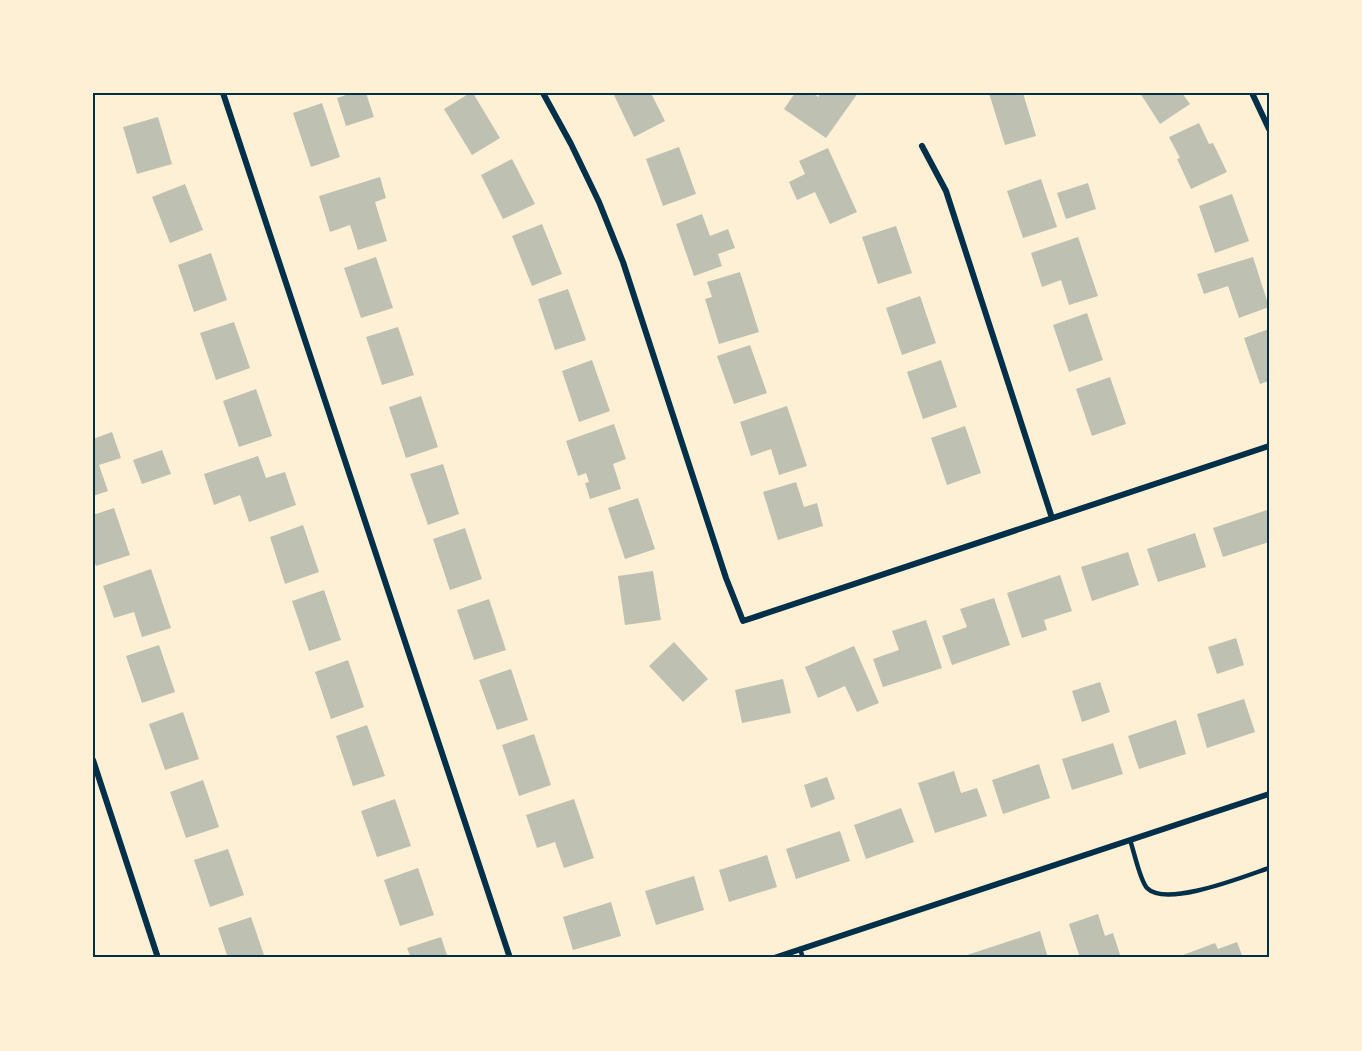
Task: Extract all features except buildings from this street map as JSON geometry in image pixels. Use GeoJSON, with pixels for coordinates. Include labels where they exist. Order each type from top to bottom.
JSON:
{"type":"FeatureCollection","features":[{"type":"Feature","properties":{"kind":"street"},"geometry":{"type":"LineString","coordinates":[[224,93],[510,958]]}},
{"type":"Feature","properties":{"kind":"street"},"geometry":{"type":"LineString","coordinates":[[543,93],[599,202],[623,262],[726,578],[743,621],[1269,446]]}},
{"type":"Feature","properties":{"kind":"street"},"geometry":{"type":"LineString","coordinates":[[1252,93],[1269,129]]}},
{"type":"Feature","properties":{"kind":"street"},"geometry":{"type":"LineString","coordinates":[[922,147],[946,191],[1052,518]]}},
{"type":"Feature","properties":{"kind":"street"},"geometry":{"type":"LineString","coordinates":[[93,760],[158,958]]}},
{"type":"Feature","properties":{"kind":"street"},"geometry":{"type":"LineString","coordinates":[[774,958],[1269,794]]}},
{"type":"Feature","properties":{"kind":"lane"},"geometry":{"type":"LineString","coordinates":[[1130,840],[1146,887],[1155,894],[1164,896],[1184,894],[1269,868]]}},
{"type":"Feature","properties":{"kind":"lane"},"geometry":{"type":"LineString","coordinates":[[800,949],[802,958]]}}]}
